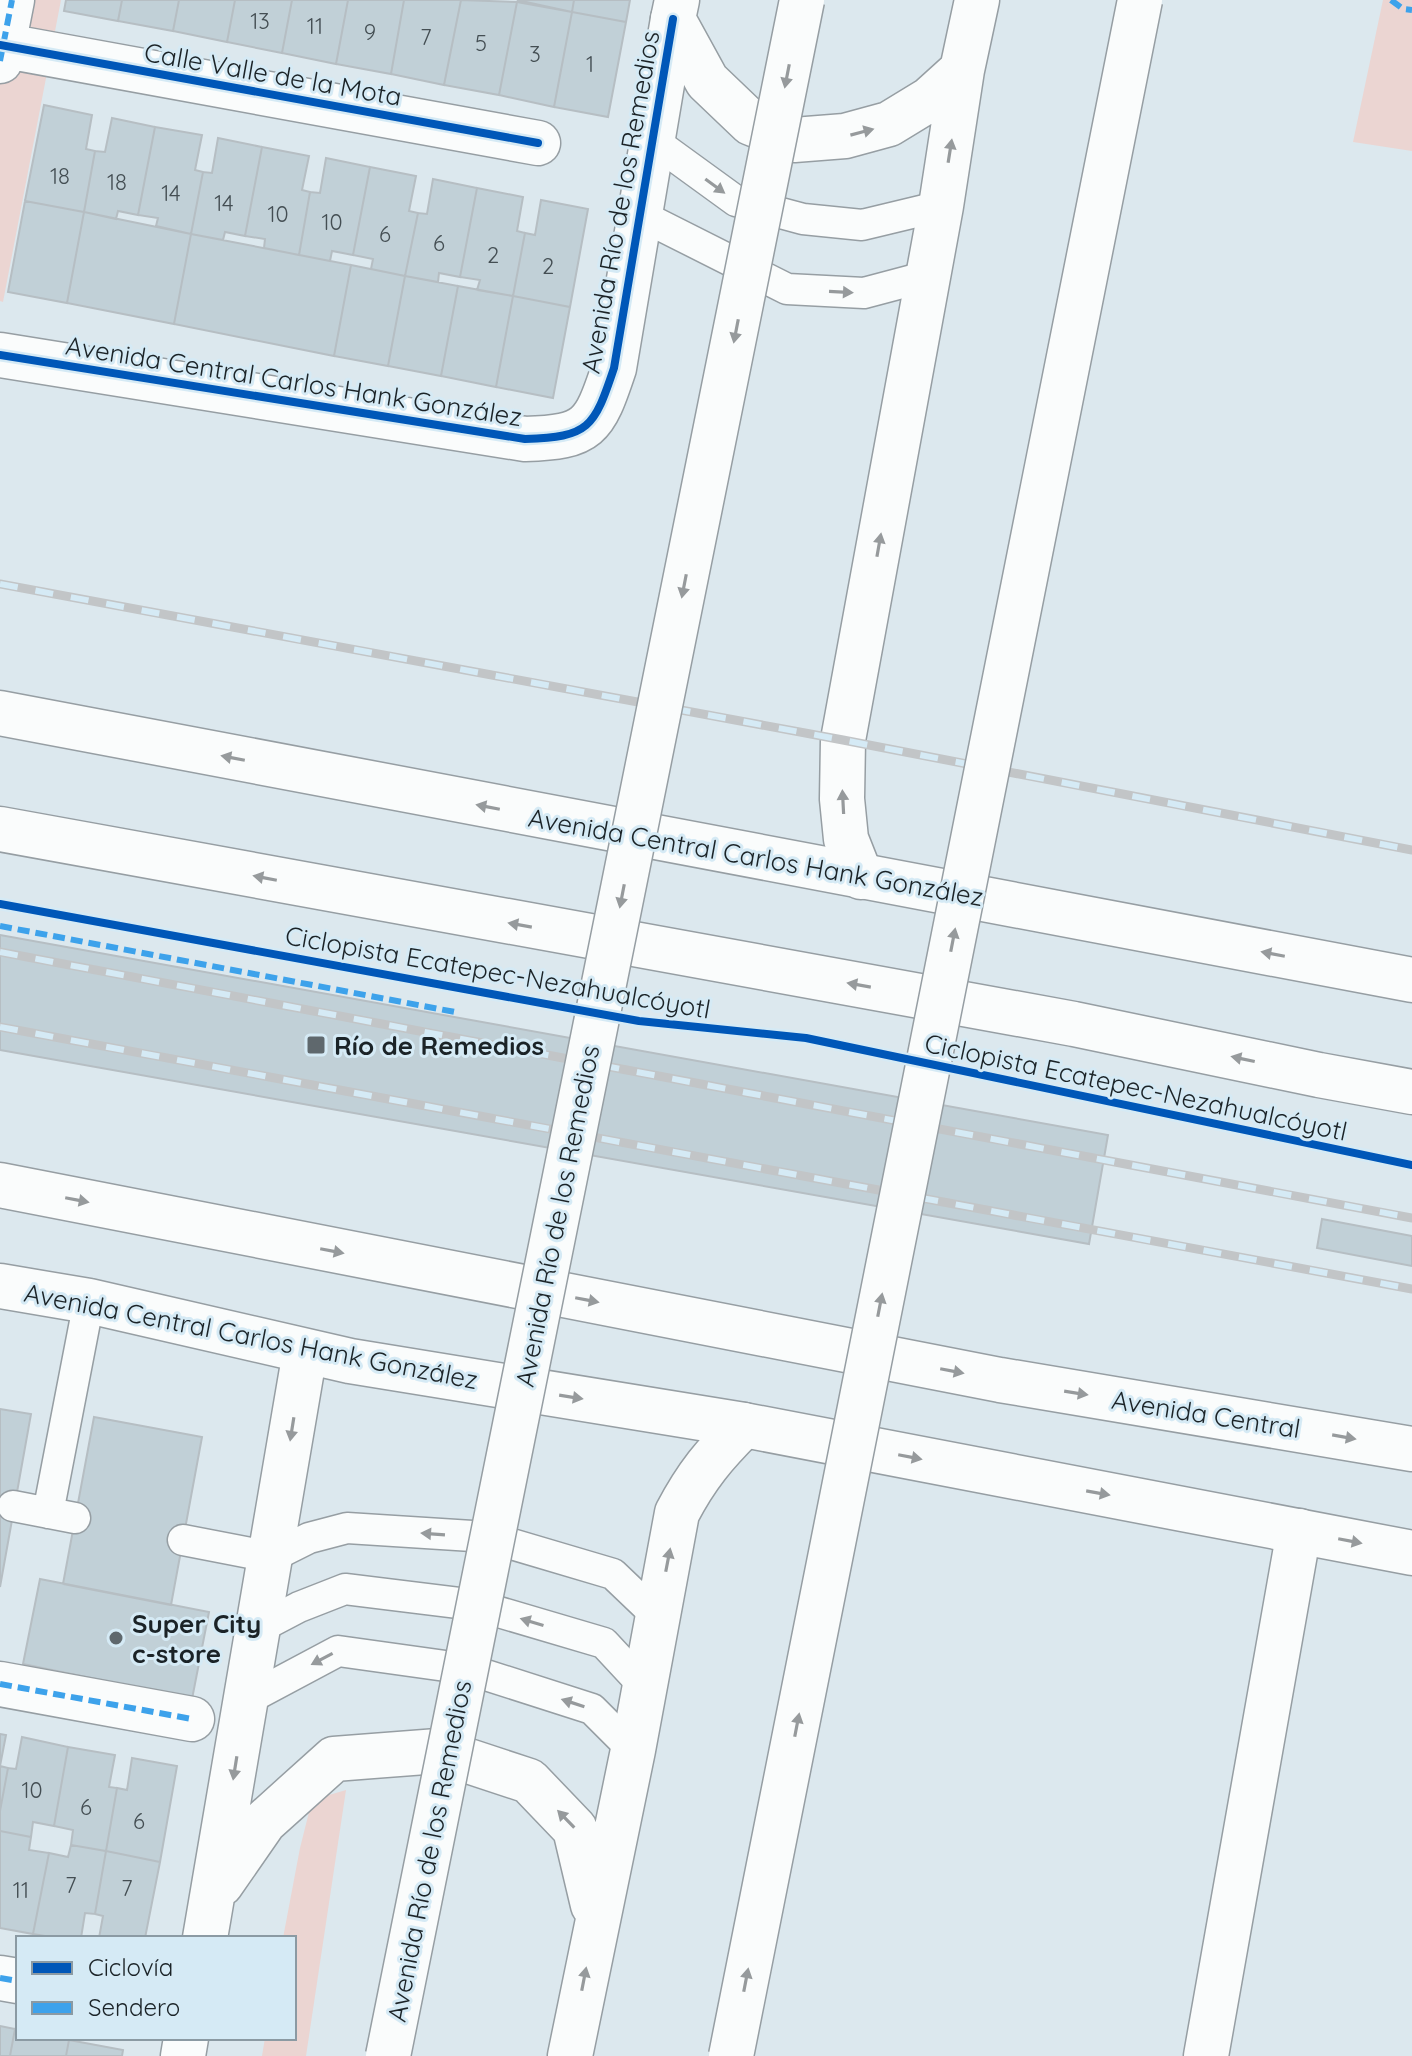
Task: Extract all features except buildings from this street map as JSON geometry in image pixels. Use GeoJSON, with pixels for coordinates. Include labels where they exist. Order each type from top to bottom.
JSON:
{"type":"FeatureCollection","features":[{"type":"Feature","properties":{"kind":"main road"},"geometry":{"type":"LineString","coordinates":[[1,51],[12,0]]}},
{"type":"Feature","properties":{"kind":"main road","name":"Avenida Río de los Remedios"},"geometry":{"type":"LineString","coordinates":[[388,2056],[802,0]]}},
{"type":"Feature","properties":{"kind":"main road"},"geometry":{"type":"LineString","coordinates":[[861,877],[846,839],[842,799],[843,740],[977,0]]}},
{"type":"Feature","properties":{"kind":"main road"},"geometry":{"type":"LineString","coordinates":[[731,2056],[1140,0]]}},
{"type":"Feature","properties":{"kind":"main road"},"geometry":{"type":"LineString","coordinates":[[675,10],[707,81],[751,123],[794,140],[845,136],[889,124],[930,99],[962,70]]}},
{"type":"Feature","properties":{"kind":"main road","name":"Avenida Río de los Remedios"},"geometry":{"type":"LineString","coordinates":[[581,432],[602,404],[614,368],[675,10]]}},
{"type":"Feature","properties":{"kind":"main road","name":"Calle Valle de la Mota"},"geometry":{"type":"LineString","coordinates":[[1,51],[538,143]]}},
{"type":"Feature","properties":{"kind":"main road","name":"Avenida Central Carlos Hank González"},"geometry":{"type":"LineString","coordinates":[[0,355],[525,439],[558,438],[581,432]]}},
{"type":"Feature","properties":{"kind":"main road","name":"Avenida Central Carlos Hank González"},"geometry":{"type":"LineString","coordinates":[[0,713],[1412,980]]}},
{"type":"Feature","properties":{"kind":"main road"},"geometry":{"type":"LineString","coordinates":[[0,829],[1074,1024],[1412,1092]]}},
{"type":"Feature","properties":{"kind":"main road","name":"Avenida Central"},"geometry":{"type":"LineString","coordinates":[[0,1185],[1000,1380],[1412,1449]]}},
{"type":"Feature","properties":{"kind":"main road","name":"Avenida Central Carlos Hank González"},"geometry":{"type":"LineString","coordinates":[[0,1286],[89,1301],[305,1352],[744,1425],[1299,1531]]}},
{"type":"Feature","properties":{"kind":"main road"},"geometry":{"type":"LineString","coordinates":[[205,1936],[305,1352]]}},
{"type":"Feature","properties":{"kind":"main road"},"geometry":{"type":"LineString","coordinates":[[570,2056],[633,1750],[677,1513],[695,1479],[744,1425]]}},
{"type":"Feature","properties":{"kind":"main road"},"geometry":{"type":"LineString","coordinates":[[1206,2056],[1299,1531],[1412,1553]]}},
{"type":"Feature","properties":{"kind":"main road"},"geometry":{"type":"LineString","coordinates":[[0,1684],[192,1719]]}},
{"type":"Feature","properties":{"kind":"main road"},"geometry":{"type":"LineString","coordinates":[[214,1895],[264,1822],[334,1759],[438,1751],[529,1781],[575,1829],[596,1919]]}},
{"type":"Feature","properties":{"kind":"lane"},"geometry":{"type":"LineString","coordinates":[[652,140],[736,201],[803,219],[862,225],[941,206]]}},
{"type":"Feature","properties":{"kind":"lane"},"geometry":{"type":"LineString","coordinates":[[640,215],[787,289],[864,293],[928,276]]}},
{"type":"Feature","properties":{"kind":"lane"},"geometry":{"type":"LineString","coordinates":[[13,1506],[62,1516],[89,1301]]}},
{"type":"Feature","properties":{"kind":"lane"},"geometry":{"type":"LineString","coordinates":[[183,1540],[271,1557],[309,1538],[347,1528],[488,1537],[613,1574],[657,1616]]}},
{"type":"Feature","properties":{"kind":"lane"},"geometry":{"type":"LineString","coordinates":[[259,1628],[299,1607],[345,1589],[475,1605],[604,1643],[644,1686]]}},
{"type":"Feature","properties":{"kind":"lane"},"geometry":{"type":"LineString","coordinates":[[246,1700],[338,1651],[467,1669],[592,1709],[633,1750]]}},
{"type":"Feature","properties":{"kind":"shaded area"},"geometry":{"type":"Polygon","coordinates":[[[0,0],[61,0],[3,302],[0,301],[0,0]]]}},
{"type":"Feature","properties":{"kind":"shaded area"},"geometry":{"type":"Polygon","coordinates":[[[1383,0],[1412,0],[1412,151],[1353,142],[1383,0]]]}},
{"type":"Feature","properties":{"kind":"shaded area"},"geometry":{"type":"Polygon","coordinates":[[[346,1790],[306,2056],[262,2056],[265,2040],[296,2040],[296,1936],[283,1936],[312,1800],[346,1790]]]}},
{"type":"Feature","properties":{"kind":"railway"},"geometry":{"type":"LineString","coordinates":[[0,584],[843,740],[1412,850]]}},
{"type":"Feature","properties":{"kind":"railway"},"geometry":{"type":"LineString","coordinates":[[0,952],[1412,1218]]}},
{"type":"Feature","properties":{"kind":"railway"},"geometry":{"type":"LineString","coordinates":[[0,1027],[1412,1289]]}},
{"type":"Feature","properties":{"kind":"marked path"},"geometry":{"type":"LineString","coordinates":[[0,61],[12,0]]}},
{"type":"Feature","properties":{"kind":"marked path"},"geometry":{"type":"LineString","coordinates":[[1391,0],[1403,9],[1412,10]]}},
{"type":"Feature","properties":{"kind":"marked path"},"geometry":{"type":"LineString","coordinates":[[0,926],[455,1012]]}},
{"type":"Feature","properties":{"kind":"marked path"},"geometry":{"type":"LineString","coordinates":[[0,1684],[192,1719]]}},
{"type":"Feature","properties":{"kind":"marked path"},"geometry":{"type":"LineString","coordinates":[[0,1978],[16,1981]]}},
{"type":"Feature","properties":{"kind":"cycle path"},"geometry":{"type":"LineString","coordinates":[[0,355],[525,439],[563,436],[576,431],[594,416],[614,368],[673,19]]}},
{"type":"Feature","properties":{"kind":"cycle path"},"geometry":{"type":"LineString","coordinates":[[0,45],[538,143]]}},
{"type":"Feature","properties":{"kind":"cycle path","name":"Ciclopista Ecatepec-Nezahualcóyotl"},"geometry":{"type":"LineString","coordinates":[[0,904],[639,1021],[806,1038],[1412,1165]]}},
{"type":"Feature","properties":{"kind":"place","name":"Río de Remedios"},"geometry":{"type":"Point","coordinates":[316,1045]}},
{"type":"Feature","properties":{"kind":"place","name":"Super City c-store"},"geometry":{"type":"Point","coordinates":[116,1638]}}]}
